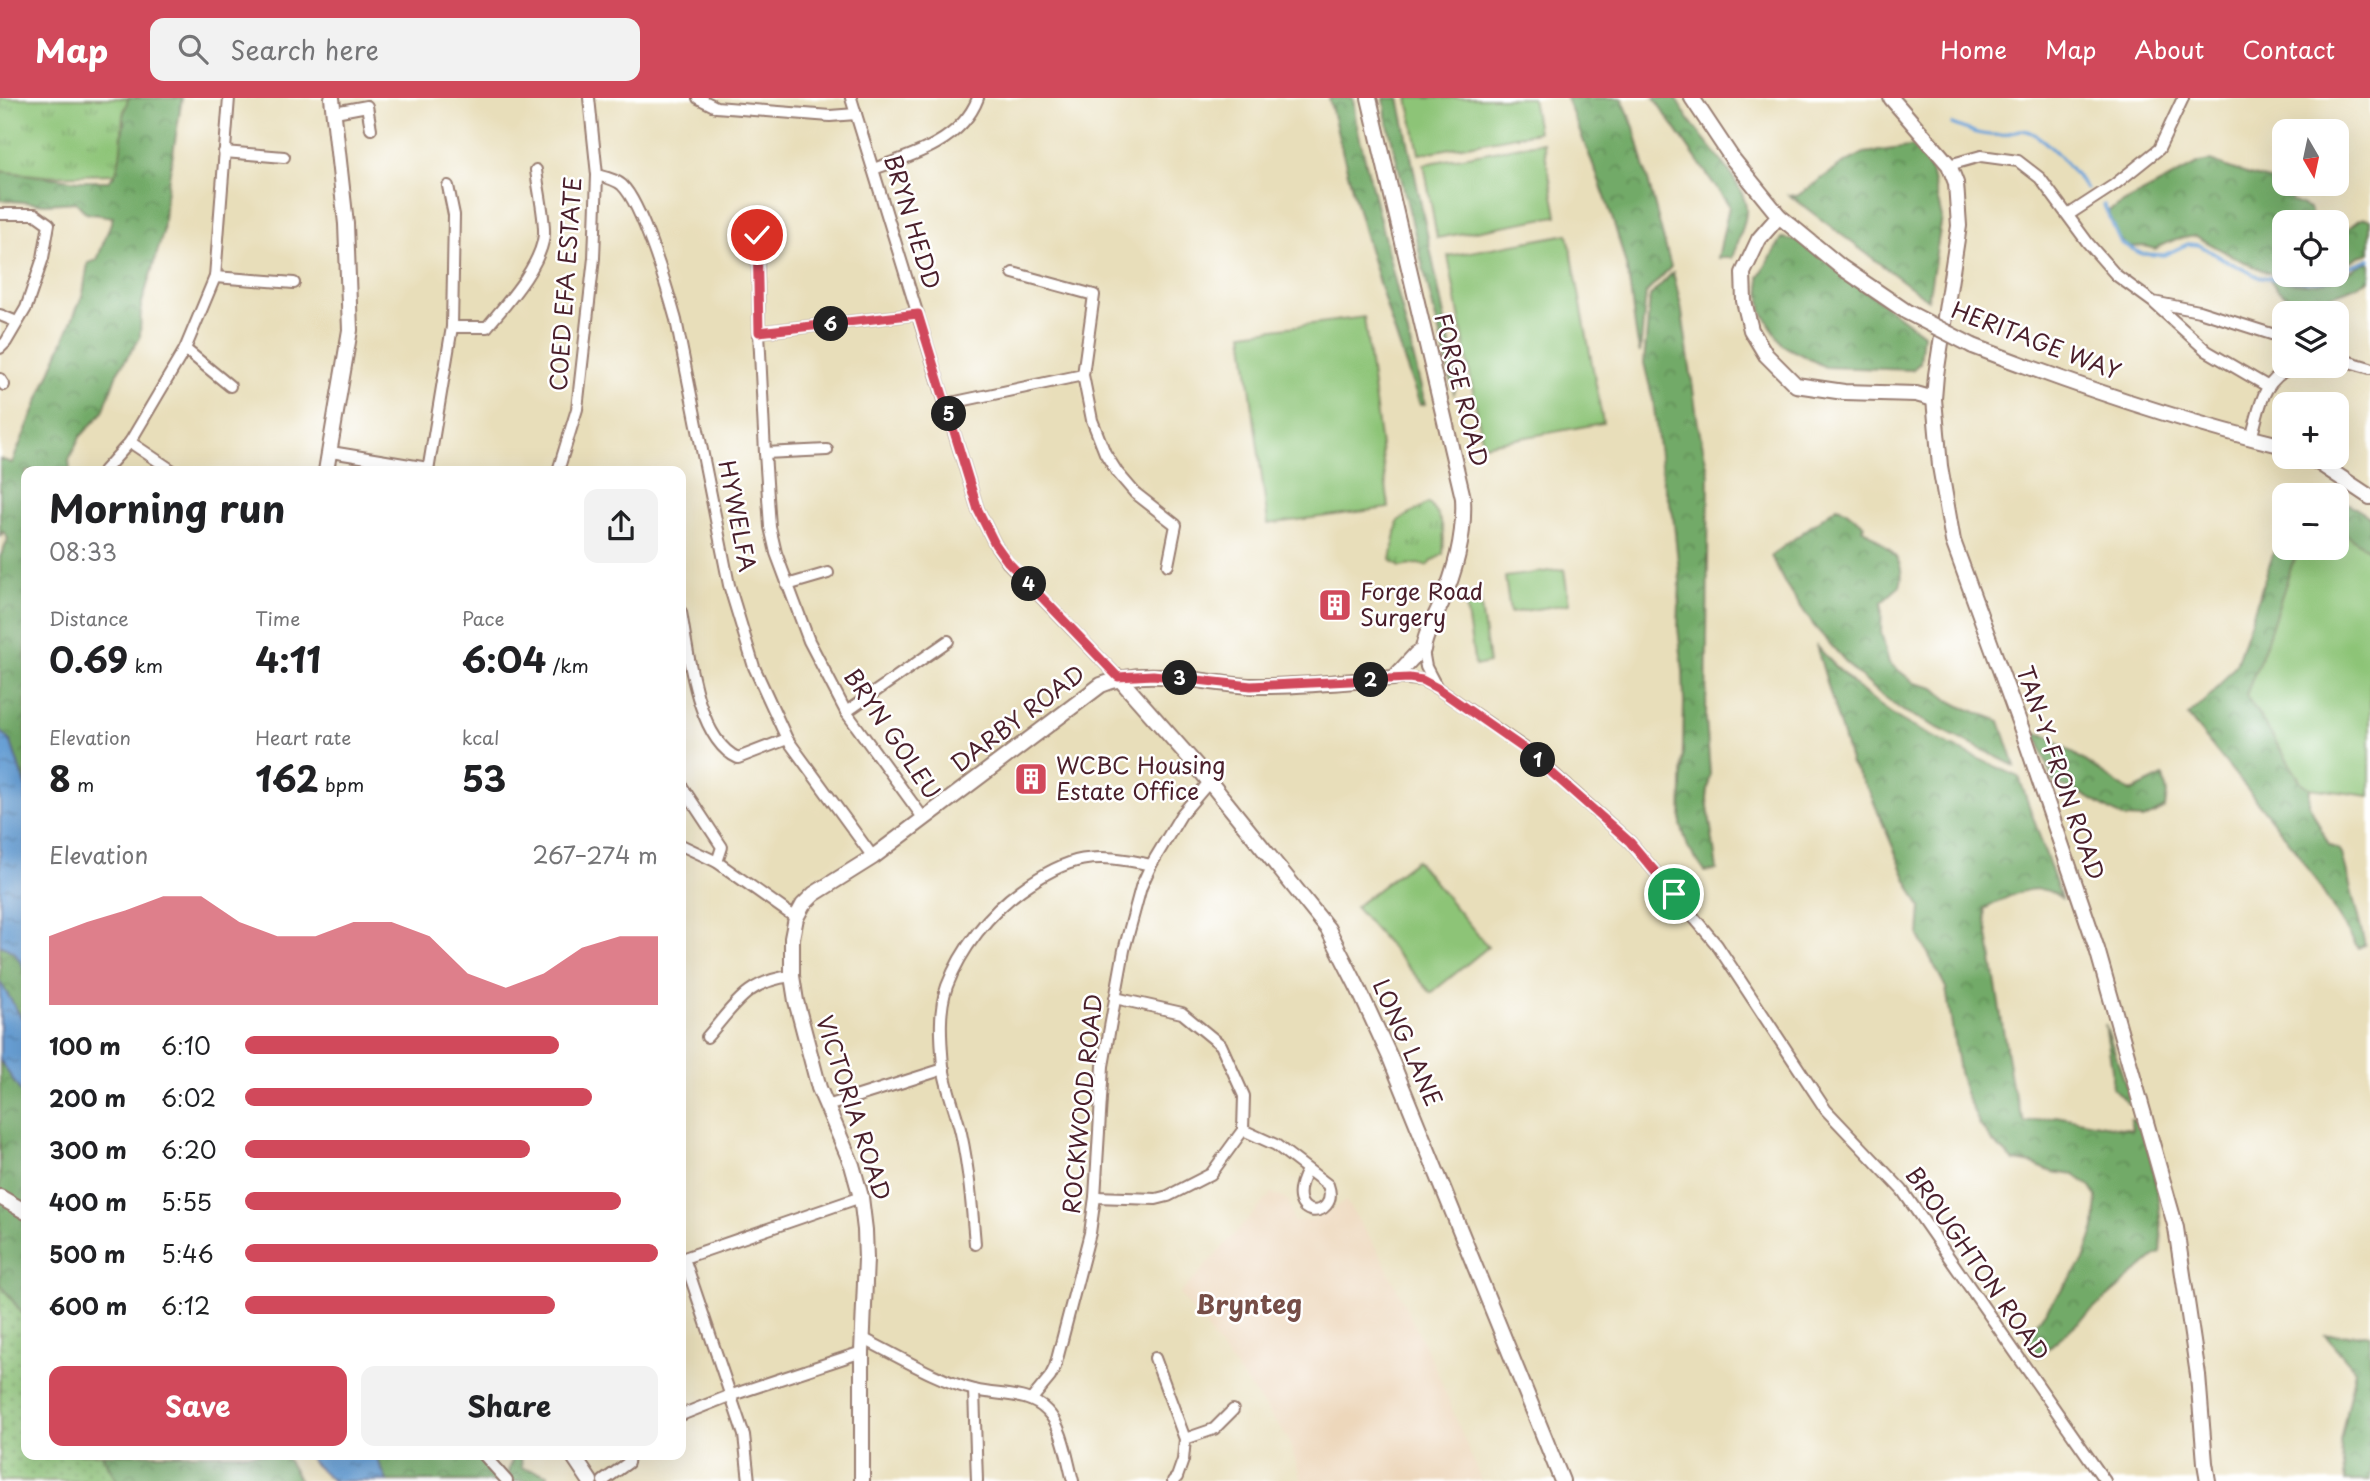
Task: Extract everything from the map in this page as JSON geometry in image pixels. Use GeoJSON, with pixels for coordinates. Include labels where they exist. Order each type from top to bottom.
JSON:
{"type":"FeatureCollection","features":[{"type":"Feature","properties":{"kind":"street"},"geometry":{"type":"LineString","coordinates":[[108,466],[130,442],[185,349],[215,277],[229,98]]}},
{"type":"Feature","properties":{"kind":"street","name":"COED EFA ESTATE"},"geometry":{"type":"LineString","coordinates":[[560,466],[577,409],[594,258],[597,175],[589,98]]}},
{"type":"Feature","properties":{"kind":"street"},"geometry":{"type":"LineString","coordinates":[[698,98],[716,107],[830,116],[856,114]]}},
{"type":"Feature","properties":{"kind":"street","name":"BRYN HEDD"},"geometry":{"type":"LineString","coordinates":[[851,98],[978,510],[995,544],[1008,562],[1118,677]]}},
{"type":"Feature","properties":{"kind":"street"},"geometry":{"type":"LineString","coordinates":[[873,169],[938,144],[963,121],[978,98]]}},
{"type":"Feature","properties":{"kind":"street","name":"FORGE ROAD"},"geometry":{"type":"LineString","coordinates":[[1369,98],[1463,498],[1464,519],[1460,550],[1446,592],[1424,641],[1423,650],[1394,678]]}},
{"type":"Feature","properties":{"kind":"street","name":"HERITAGE WAY"},"geometry":{"type":"LineString","coordinates":[[1692,98],[1732,158],[1779,216],[1841,267],[1907,312],[1973,346],[2068,382],[2272,443]]}},
{"type":"Feature","properties":{"kind":"street","name":"TAN-Y-FRON ROAD"},"geometry":{"type":"LineString","coordinates":[[1893,98],[1949,165],[1956,183],[1959,226],[1934,399],[1940,466],[1953,541],[2025,738],[2097,949],[2176,1228],[2198,1375],[2204,1463],[2208,1481]]}},
{"type":"Feature","properties":{"kind":"street"},"geometry":{"type":"LineString","coordinates":[[2068,215],[2159,149],[2183,98]]}},
{"type":"Feature","properties":{"kind":"street"},"geometry":{"type":"LineString","coordinates":[[327,466],[350,330],[346,224],[334,105],[366,102],[371,129]]}},
{"type":"Feature","properties":{"kind":"street"},"geometry":{"type":"LineString","coordinates":[[224,152],[284,157]]}},
{"type":"Feature","properties":{"kind":"street"},"geometry":{"type":"LineString","coordinates":[[1949,165],[1981,156],[2018,161],[2040,178],[2088,243],[2116,275],[2153,302],[2207,351],[2266,386]]}},
{"type":"Feature","properties":{"kind":"street"},"geometry":{"type":"LineString","coordinates":[[452,327],[487,327],[520,287],[532,266],[544,236],[536,170]]}},
{"type":"Feature","properties":{"kind":"street","name":"HYWELFA"},"geometry":{"type":"LineString","coordinates":[[597,175],[612,179],[623,186],[635,205],[664,278],[677,320],[729,585],[754,667],[787,739],[873,857]]}},
{"type":"Feature","properties":{"kind":"street"},"geometry":{"type":"LineString","coordinates":[[429,466],[452,327],[454,215],[448,186]]}},
{"type":"Feature","properties":{"kind":"street"},"geometry":{"type":"LineString","coordinates":[[0,214],[35,214],[49,224],[43,258],[26,308],[0,348]]}},
{"type":"Feature","properties":{"kind":"street"},"geometry":{"type":"LineString","coordinates":[[1779,216],[1759,239],[1744,273],[1744,301],[1751,330],[1766,355],[1796,385],[1844,392],[1916,394],[1934,399]]}},
{"type":"Feature","properties":{"kind":"street","name":"BRYN GOLEU"},"geometry":{"type":"LineString","coordinates":[[757,222],[765,453],[770,527],[776,553],[808,641],[846,712],[924,820]]}},
{"type":"Feature","properties":{"kind":"street"},"geometry":{"type":"LineString","coordinates":[[1013,272],[1094,295],[1083,375],[1092,421],[1105,453],[1135,493],[1176,524],[1168,565]]}},
{"type":"Feature","properties":{"kind":"street"},"geometry":{"type":"LineString","coordinates":[[215,277],[294,283]]}},
{"type":"Feature","properties":{"kind":"street"},"geometry":{"type":"LineString","coordinates":[[2153,302],[2199,312],[2272,334]]}},
{"type":"Feature","properties":{"kind":"street"},"geometry":{"type":"LineString","coordinates":[[759,332],[918,314]]}},
{"type":"Feature","properties":{"kind":"street"},"geometry":{"type":"LineString","coordinates":[[0,315],[17,321]]}},
{"type":"Feature","properties":{"kind":"street"},"geometry":{"type":"LineString","coordinates":[[185,349],[230,386]]}},
{"type":"Feature","properties":{"kind":"street"},"geometry":{"type":"LineString","coordinates":[[2349,362],[2370,368]]}},
{"type":"Feature","properties":{"kind":"street"},"geometry":{"type":"LineString","coordinates":[[946,404],[1083,375]]}},
{"type":"Feature","properties":{"kind":"street"},"geometry":{"type":"LineString","coordinates":[[2251,439],[2266,386],[2275,378]]}},
{"type":"Feature","properties":{"kind":"street"},"geometry":{"type":"LineString","coordinates":[[130,442],[166,466]]}},
{"type":"Feature","properties":{"kind":"street"},"geometry":{"type":"LineString","coordinates":[[765,453],[827,450]]}},
{"type":"Feature","properties":{"kind":"street"},"geometry":{"type":"LineString","coordinates":[[331,452],[411,466]]}},
{"type":"Feature","properties":{"kind":"street"},"geometry":{"type":"LineString","coordinates":[[2328,469],[2370,497]]}},
{"type":"Feature","properties":{"kind":"street"},"geometry":{"type":"LineString","coordinates":[[787,586],[828,573]]}},
{"type":"Feature","properties":{"kind":"street"},"geometry":{"type":"LineString","coordinates":[[686,641],[692,677],[712,735],[726,753],[738,758],[787,739]]}},
{"type":"Feature","properties":{"kind":"street"},"geometry":{"type":"LineString","coordinates":[[846,712],[948,641]]}},
{"type":"Feature","properties":{"kind":"street"},"geometry":{"type":"LineString","coordinates":[[1423,650],[1426,667],[1437,688]]}},
{"type":"Feature","properties":{"kind":"street","name":"DARBY ROAD"},"geometry":{"type":"LineString","coordinates":[[796,918],[803,905],[814,894],[873,857],[924,820],[1089,692],[1118,677],[1153,675],[1251,686],[1394,678]]}},
{"type":"Feature","properties":{"kind":"street","name":"LONG LANE"},"geometry":{"type":"LineString","coordinates":[[1118,677],[1210,781],[1328,929],[1389,1055],[1562,1481]]}},
{"type":"Feature","properties":{"kind":"street","name":"BROUGHTON ROAD"},"geometry":{"type":"LineString","coordinates":[[1394,678],[1422,680],[1437,688],[1526,750],[1630,842],[1717,945],[1826,1110],[1902,1190],[2105,1481]]}},
{"type":"Feature","properties":{"kind":"street","name":"ROCKWOOD ROAD"},"geometry":{"type":"LineString","coordinates":[[1031,1400],[1055,1367],[1085,1257],[1095,1197],[1103,1066],[1124,950],[1141,887],[1181,815],[1210,781]]}},
{"type":"Feature","properties":{"kind":"street"},"geometry":{"type":"LineString","coordinates":[[686,793],[722,847],[717,862]]}},
{"type":"Feature","properties":{"kind":"street"},"geometry":{"type":"LineString","coordinates":[[686,847],[717,862],[796,918]]}},
{"type":"Feature","properties":{"kind":"street"},"geometry":{"type":"LineString","coordinates":[[975,1244],[969,1179],[961,1134],[944,1069],[941,1020],[947,987],[970,943],[1003,903],[1042,875],[1081,858],[1121,858],[1151,865]]}},
{"type":"Feature","properties":{"kind":"street","name":"VICTORIA ROAD"},"geometry":{"type":"LineString","coordinates":[[796,918],[792,938],[792,976],[796,1001],[818,1088],[852,1165],[861,1197],[866,1259],[862,1345],[862,1481]]}},
{"type":"Feature","properties":{"kind":"street"},"geometry":{"type":"LineString","coordinates":[[707,1037],[746,992],[771,978],[792,976]]}},
{"type":"Feature","properties":{"kind":"street"},"geometry":{"type":"LineString","coordinates":[[1095,1197],[1156,1199],[1168,1196],[1211,1174],[1244,1130],[1244,1096],[1222,1045],[1182,1013],[1115,998]]}},
{"type":"Feature","properties":{"kind":"street"},"geometry":{"type":"LineString","coordinates":[[827,1107],[944,1069]]}},
{"type":"Feature","properties":{"kind":"street"},"geometry":{"type":"LineString","coordinates":[[1244,1130],[1276,1146],[1307,1170]]}},
{"type":"Feature","properties":{"kind":"street"},"geometry":{"type":"LineString","coordinates":[[0,1197],[21,1209]]}},
{"type":"Feature","properties":{"kind":"street"},"geometry":{"type":"LineString","coordinates":[[686,1258],[861,1197]]}},
{"type":"Feature","properties":{"kind":"street"},"geometry":{"type":"LineString","coordinates":[[686,1271],[744,1435],[749,1481]]}},
{"type":"Feature","properties":{"kind":"street"},"geometry":{"type":"LineString","coordinates":[[686,1413],[862,1345],[974,1390],[1031,1400],[1044,1407],[1058,1426],[1073,1481]]}},
{"type":"Feature","properties":{"kind":"street"},"geometry":{"type":"LineString","coordinates":[[1155,1358],[1185,1439],[1183,1460],[1173,1481]]}},
{"type":"Feature","properties":{"kind":"street"},"geometry":{"type":"LineString","coordinates":[[974,1390],[977,1481]]}},
{"type":"Feature","properties":{"kind":"street"},"geometry":{"type":"LineString","coordinates":[[1185,1439],[1214,1429],[1233,1410]]}},
{"type":"Feature","properties":{"kind":"street"},"geometry":{"type":"LineString","coordinates":[[489,1460],[507,1481]]}},
{"type":"Feature","properties":{"kind":"street"},"geometry":{"type":"LineString","coordinates":[[576,1460],[590,1481]]}},
{"type":"Feature","properties":{"kind":"street"},"geometry":{"type":"LineString","coordinates":[[603,1481],[628,1460]]}},
{"type":"Feature","properties":{"kind":"shaded area"},"geometry":{"type":"Polygon","coordinates":[[[1272,1193],[1289,1201],[1293,1222],[1316,1219],[1346,1201],[1381,1256],[1434,1365],[1481,1481],[1302,1481],[1288,1439],[1180,1294],[1272,1193]]]}},
{"type":"Feature","properties":{"kind":"green space"},"geometry":{"type":"Polygon","coordinates":[[[0,98],[128,98],[123,115],[121,153],[115,174],[43,176],[0,171],[0,98]]]}},
{"type":"Feature","properties":{"kind":"green space"},"geometry":{"type":"Polygon","coordinates":[[[128,98],[182,98],[166,196],[163,233],[141,306],[140,338],[117,373],[103,412],[80,437],[69,460],[70,466],[21,466],[21,773],[11,743],[0,730],[0,557],[8,539],[3,531],[0,537],[0,459],[12,463],[83,294],[88,263],[97,260],[113,217],[86,213],[76,202],[46,204],[0,200],[0,171],[79,181],[109,181],[115,174],[128,98]]]}},
{"type":"Feature","properties":{"kind":"green space"},"geometry":{"type":"Polygon","coordinates":[[[1329,98],[1353,98],[1356,122],[1425,404],[1420,405],[1382,291],[1329,98]]]}},
{"type":"Feature","properties":{"kind":"green space"},"geometry":{"type":"Polygon","coordinates":[[[1384,98],[1399,98],[1453,359],[1457,384],[1454,393],[1386,116],[1384,98]]]}},
{"type":"Feature","properties":{"kind":"green space"},"geometry":{"type":"Polygon","coordinates":[[[1408,98],[1532,98],[1538,132],[1419,154],[1408,98]]]}},
{"type":"Feature","properties":{"kind":"green space"},"geometry":{"type":"Polygon","coordinates":[[[1566,98],[1622,98],[1634,127],[1671,267],[1646,293],[1640,353],[1628,273],[1613,220],[1566,98]]]}},
{"type":"Feature","properties":{"kind":"green space"},"geometry":{"type":"Polygon","coordinates":[[[1654,98],[1676,98],[1740,190],[1746,212],[1732,258],[1718,258],[1729,206],[1654,98]]]}},
{"type":"Feature","properties":{"kind":"green space"},"geometry":{"type":"Polygon","coordinates":[[[1543,142],[1557,216],[1437,238],[1424,164],[1543,142]]]}},
{"type":"Feature","properties":{"kind":"green space"},"geometry":{"type":"Polygon","coordinates":[[[1916,146],[1930,166],[1942,218],[1928,300],[1789,195],[1797,196],[1841,165],[1864,153],[1916,146]]]}},
{"type":"Feature","properties":{"kind":"green space"},"geometry":{"type":"Polygon","coordinates":[[[2210,161],[2272,181],[2272,196],[2291,196],[2292,201],[2309,209],[2272,210],[2272,274],[2196,236],[2176,239],[2155,249],[2144,246],[2128,247],[2119,238],[2108,211],[2199,163],[2210,161]]]}},
{"type":"Feature","properties":{"kind":"green space"},"geometry":{"type":"Polygon","coordinates":[[[2366,218],[2370,219],[2370,253],[2349,262],[2349,228],[2366,218]]]}},
{"type":"Feature","properties":{"kind":"green space"},"geometry":{"type":"Polygon","coordinates":[[[1568,234],[1603,423],[1483,445],[1448,256],[1568,234]]]}},
{"type":"Feature","properties":{"kind":"green space"},"geometry":{"type":"Polygon","coordinates":[[[1782,238],[1799,241],[1923,334],[1920,363],[1912,370],[1825,367],[1782,345],[1762,311],[1759,277],[1782,238]]]}},
{"type":"Feature","properties":{"kind":"green space"},"geometry":{"type":"Polygon","coordinates":[[[2370,262],[2370,280],[2325,297],[2300,300],[2289,297],[2276,287],[2349,287],[2349,271],[2370,262]]]}},
{"type":"Feature","properties":{"kind":"green space"},"geometry":{"type":"Polygon","coordinates":[[[1673,272],[1681,305],[1698,424],[1709,475],[1706,719],[1710,774],[1707,799],[1717,870],[1705,872],[1688,847],[1681,825],[1684,703],[1678,628],[1680,581],[1673,515],[1663,481],[1653,400],[1644,363],[1650,296],[1673,272]]]}},
{"type":"Feature","properties":{"kind":"green space"},"geometry":{"type":"Polygon","coordinates":[[[1364,317],[1389,508],[1268,524],[1243,333],[1364,317]]]}},
{"type":"Feature","properties":{"kind":"green space"},"geometry":{"type":"Polygon","coordinates":[[[1428,503],[1442,526],[1443,554],[1426,566],[1418,564],[1400,567],[1391,560],[1398,521],[1428,503]]]}},
{"type":"Feature","properties":{"kind":"green space"},"geometry":{"type":"Polygon","coordinates":[[[2349,504],[2370,517],[2370,551],[2349,536],[2349,504]]]}},
{"type":"Feature","properties":{"kind":"green space"},"geometry":{"type":"Polygon","coordinates":[[[1837,507],[1864,525],[1862,528],[1892,552],[1901,567],[1900,586],[1882,602],[1881,632],[1889,663],[1915,683],[1935,688],[1960,706],[2000,721],[2015,766],[1903,711],[1854,671],[1814,626],[1784,582],[1771,556],[1837,507]]]}},
{"type":"Feature","properties":{"kind":"green space"},"geometry":{"type":"Polygon","coordinates":[[[2349,536],[2370,551],[2370,796],[2310,788],[2302,783],[2246,695],[2294,560],[2349,560],[2349,536]]]}},
{"type":"Feature","properties":{"kind":"green space"},"geometry":{"type":"Polygon","coordinates":[[[2272,558],[2272,560],[2294,560],[2246,695],[2302,783],[2310,788],[2309,804],[2329,845],[2340,850],[2342,854],[2365,945],[2358,948],[2297,851],[2188,716],[2213,693],[2236,664],[2272,558]]]}},
{"type":"Feature","properties":{"kind":"green space"},"geometry":{"type":"Polygon","coordinates":[[[1564,569],[1569,604],[1510,613],[1505,577],[1564,569]]]}},
{"type":"Feature","properties":{"kind":"green space"},"geometry":{"type":"Polygon","coordinates":[[[1479,592],[1489,663],[1475,666],[1464,594],[1479,592]]]}},
{"type":"Feature","properties":{"kind":"green space"},"geometry":{"type":"Polygon","coordinates":[[[1816,645],[1856,686],[1901,720],[2019,777],[2061,898],[2051,892],[2032,890],[2012,895],[1984,909],[2012,1086],[2025,1123],[2056,1116],[2132,1130],[2132,1119],[2146,1142],[2159,1203],[2161,1253],[2038,1357],[2033,1348],[2035,1346],[2027,1335],[2083,1262],[2095,1228],[2097,1197],[2090,1186],[2075,1175],[2052,1172],[2033,1164],[2014,1161],[1992,1141],[1980,1125],[1965,1093],[1959,1072],[1946,988],[1919,936],[1921,907],[1870,793],[1851,764],[1816,645]]]}},
{"type":"Feature","properties":{"kind":"green space"},"geometry":{"type":"Polygon","coordinates":[[[2036,733],[2048,736],[2130,792],[2163,776],[2167,793],[2165,808],[2143,819],[2123,818],[2080,793],[2053,782],[2036,733]]]}},
{"type":"Feature","properties":{"kind":"green space"},"geometry":{"type":"Polygon","coordinates":[[[1416,860],[1488,947],[1431,993],[1355,907],[1416,860]]]}},
{"type":"Feature","properties":{"kind":"green space"},"geometry":{"type":"Polygon","coordinates":[[[0,945],[11,950],[21,963],[21,1017],[0,982],[0,945]]]}},
{"type":"Feature","properties":{"kind":"green space"},"geometry":{"type":"Polygon","coordinates":[[[2105,1024],[2131,1100],[2127,1103],[2112,1087],[2105,1024]]]}},
{"type":"Feature","properties":{"kind":"green space"},"geometry":{"type":"Polygon","coordinates":[[[0,1060],[21,1092],[21,1311],[0,1284],[0,1060]]]}},
{"type":"Feature","properties":{"kind":"green space"},"geometry":{"type":"Polygon","coordinates":[[[0,1284],[21,1311],[21,1460],[105,1460],[117,1481],[0,1481],[0,1284]]]}},
{"type":"Feature","properties":{"kind":"green space"},"geometry":{"type":"Polygon","coordinates":[[[2370,1334],[2370,1481],[2345,1481],[2340,1441],[2355,1370],[2325,1335],[2370,1334]]]}},
{"type":"Feature","properties":{"kind":"green space"},"geometry":{"type":"Polygon","coordinates":[[[105,1460],[288,1460],[300,1481],[117,1481],[105,1460]]]}},
{"type":"Feature","properties":{"kind":"green space"},"geometry":{"type":"Polygon","coordinates":[[[378,1460],[487,1460],[501,1481],[387,1481],[378,1460]]]}},
{"type":"Feature","properties":{"kind":"green space"},"geometry":{"type":"Polygon","coordinates":[[[512,1460],[521,1460],[522,1468],[548,1474],[547,1481],[507,1481],[512,1460]]]}},
{"type":"Feature","properties":{"kind":"water"},"geometry":{"type":"Polygon","coordinates":[[[0,730],[11,742],[21,773],[21,963],[14,952],[0,945],[0,730]]]}},
{"type":"Feature","properties":{"kind":"water"},"geometry":{"type":"Polygon","coordinates":[[[0,982],[21,1017],[21,1092],[0,1060],[0,982]]]}},
{"type":"Feature","properties":{"kind":"water"},"geometry":{"type":"Polygon","coordinates":[[[311,1460],[378,1460],[387,1481],[333,1481],[311,1460]]]}},
{"type":"Feature","properties":{"kind":"waterway"},"geometry":{"type":"LineString","coordinates":[[1952,124],[1988,135],[2003,135],[2022,130],[2031,132],[2058,154],[2087,189]]}},
{"type":"Feature","properties":{"kind":"waterway"},"geometry":{"type":"LineString","coordinates":[[2104,205],[2121,243],[2142,254],[2164,255],[2188,244],[2199,245],[2259,277],[2272,278]]}},
{"type":"Feature","properties":{"kind":"waterway"},"geometry":{"type":"LineString","coordinates":[[2349,267],[2370,259]]}},
{"type":"Feature","properties":{"kind":"place","name":"Forge Road Surgery"},"geometry":{"type":"Point","coordinates":[1335,605]}},
{"type":"Feature","properties":{"kind":"place","name":"WCBC Housing Estate Office"},"geometry":{"type":"Point","coordinates":[1031,779]}},
{"type":"Feature","properties":{"kind":"district","name":"Brynteg"},"geometry":{"type":"Point","coordinates":[1249,1305]}},
{"type":"Feature","properties":{"kind":"route"},"geometry":{"type":"LineString","coordinates":[[757,235],[759,332],[918,314],[978,510],[995,544],[1008,562],[1118,677],[1153,675],[1251,686],[1394,678],[1422,680],[1526,750],[1630,842],[1674,894]]}}]}
